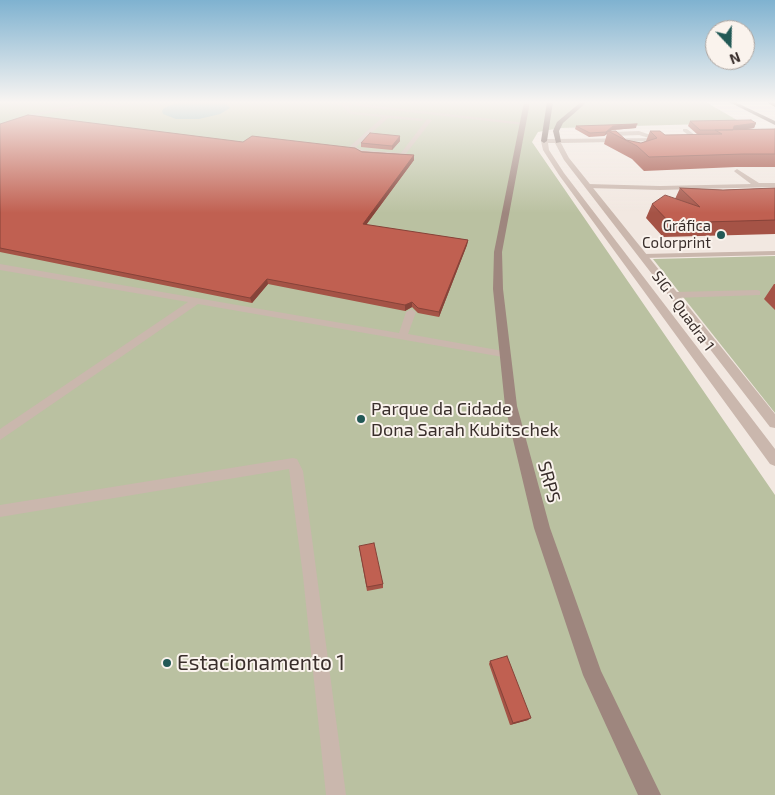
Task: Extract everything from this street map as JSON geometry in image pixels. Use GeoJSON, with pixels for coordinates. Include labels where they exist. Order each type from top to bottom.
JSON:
{"type":"FeatureCollection","features":[{"type":"Feature","properties":{"kind":"main road","name":"SRPS"},"geometry":{"type":"LineString","coordinates":[[520,139],[498,252],[498,289],[503,354],[511,406],[542,528],[593,675],[650,795]]}},
{"type":"Feature","properties":{"kind":"street"},"geometry":{"type":"LineString","coordinates":[[544,141],[657,139]]}},
{"type":"Feature","properties":{"kind":"street","name":"SIG - Quadra 1"},"geometry":{"type":"LineString","coordinates":[[544,141],[546,150],[561,174],[775,460]]}},
{"type":"Feature","properties":{"kind":"street","name":"SIG - Quadra 1"},"geometry":{"type":"LineString","coordinates":[[558,142],[564,157],[774,419]]}},
{"type":"Feature","properties":{"kind":"lane"},"geometry":{"type":"LineString","coordinates":[[361,139],[352,147],[362,152],[399,156],[417,139]]}},
{"type":"Feature","properties":{"kind":"lane"},"geometry":{"type":"LineString","coordinates":[[611,140],[620,148]]}},
{"type":"Feature","properties":{"kind":"lane"},"geometry":{"type":"LineString","coordinates":[[636,140],[646,147]]}},
{"type":"Feature","properties":{"kind":"lane"},"geometry":{"type":"LineString","coordinates":[[737,171],[758,186]]}},
{"type":"Feature","properties":{"kind":"lane"},"geometry":{"type":"LineString","coordinates":[[591,190],[647,191],[660,188],[775,185]]}},
{"type":"Feature","properties":{"kind":"lane"},"geometry":{"type":"LineString","coordinates":[[643,256],[775,253]]}},
{"type":"Feature","properties":{"kind":"lane"},"geometry":{"type":"LineString","coordinates":[[0,267],[503,354]]}},
{"type":"Feature","properties":{"kind":"lane"},"geometry":{"type":"LineString","coordinates":[[674,295],[757,292]]}},
{"type":"Feature","properties":{"kind":"lane"},"geometry":{"type":"LineString","coordinates":[[0,435],[196,301]]}},
{"type":"Feature","properties":{"kind":"lane"},"geometry":{"type":"LineString","coordinates":[[402,337],[411,312]]}},
{"type":"Feature","properties":{"kind":"lane"},"geometry":{"type":"LineString","coordinates":[[0,511],[293,463],[297,471],[311,576],[336,795]]}},
{"type":"Feature","properties":{"kind":"green space","name":"Parque da Cidade Dona Sarah Kubitschek"},"geometry":{"type":"Polygon","coordinates":[[[0,139],[534,139],[532,142],[775,495],[775,795],[0,795],[0,139]]]}},
{"type":"Feature","properties":{"kind":"green space"},"geometry":{"type":"Polygon","coordinates":[[[775,256],[775,413],[653,259],[775,256]]]}},
{"type":"Feature","properties":{"kind":"building"},"geometry":{"type":"Polygon","coordinates":[[[0,139],[220,139],[243,142],[247,139],[279,139],[355,148],[362,152],[414,155],[363,224],[468,240],[439,312],[418,308],[412,302],[405,305],[267,279],[250,298],[0,248],[0,139]]]}},
{"type":"Feature","properties":{"kind":"building"},"geometry":{"type":"Polygon","coordinates":[[[365,139],[398,139],[392,146],[361,143],[365,139]]]}},
{"type":"Feature","properties":{"kind":"building"},"geometry":{"type":"Polygon","coordinates":[[[624,139],[641,143],[653,139],[775,139],[775,154],[649,157],[637,146],[624,139]]]}},
{"type":"Feature","properties":{"kind":"building"},"geometry":{"type":"Polygon","coordinates":[[[680,188],[723,190],[775,188],[775,220],[670,223],[652,204],[665,195],[700,207],[680,188]]]}},
{"type":"Feature","properties":{"kind":"building"},"geometry":{"type":"Polygon","coordinates":[[[374,543],[383,584],[367,587],[359,546],[374,543]]]}},
{"type":"Feature","properties":{"kind":"building"},"geometry":{"type":"Polygon","coordinates":[[[507,656],[531,718],[513,723],[490,661],[507,656]]]}},
{"type":"Feature","properties":{"kind":"place","name":"Gráfica Colorprint"},"geometry":{"type":"Point","coordinates":[721,235]}},
{"type":"Feature","properties":{"kind":"place","name":"Parque da Cidade Dona Sarah Kubitschek"},"geometry":{"type":"Point","coordinates":[361,419]}},
{"type":"Feature","properties":{"kind":"place","name":"Estacionamento 1"},"geometry":{"type":"Point","coordinates":[167,663]}}]}
